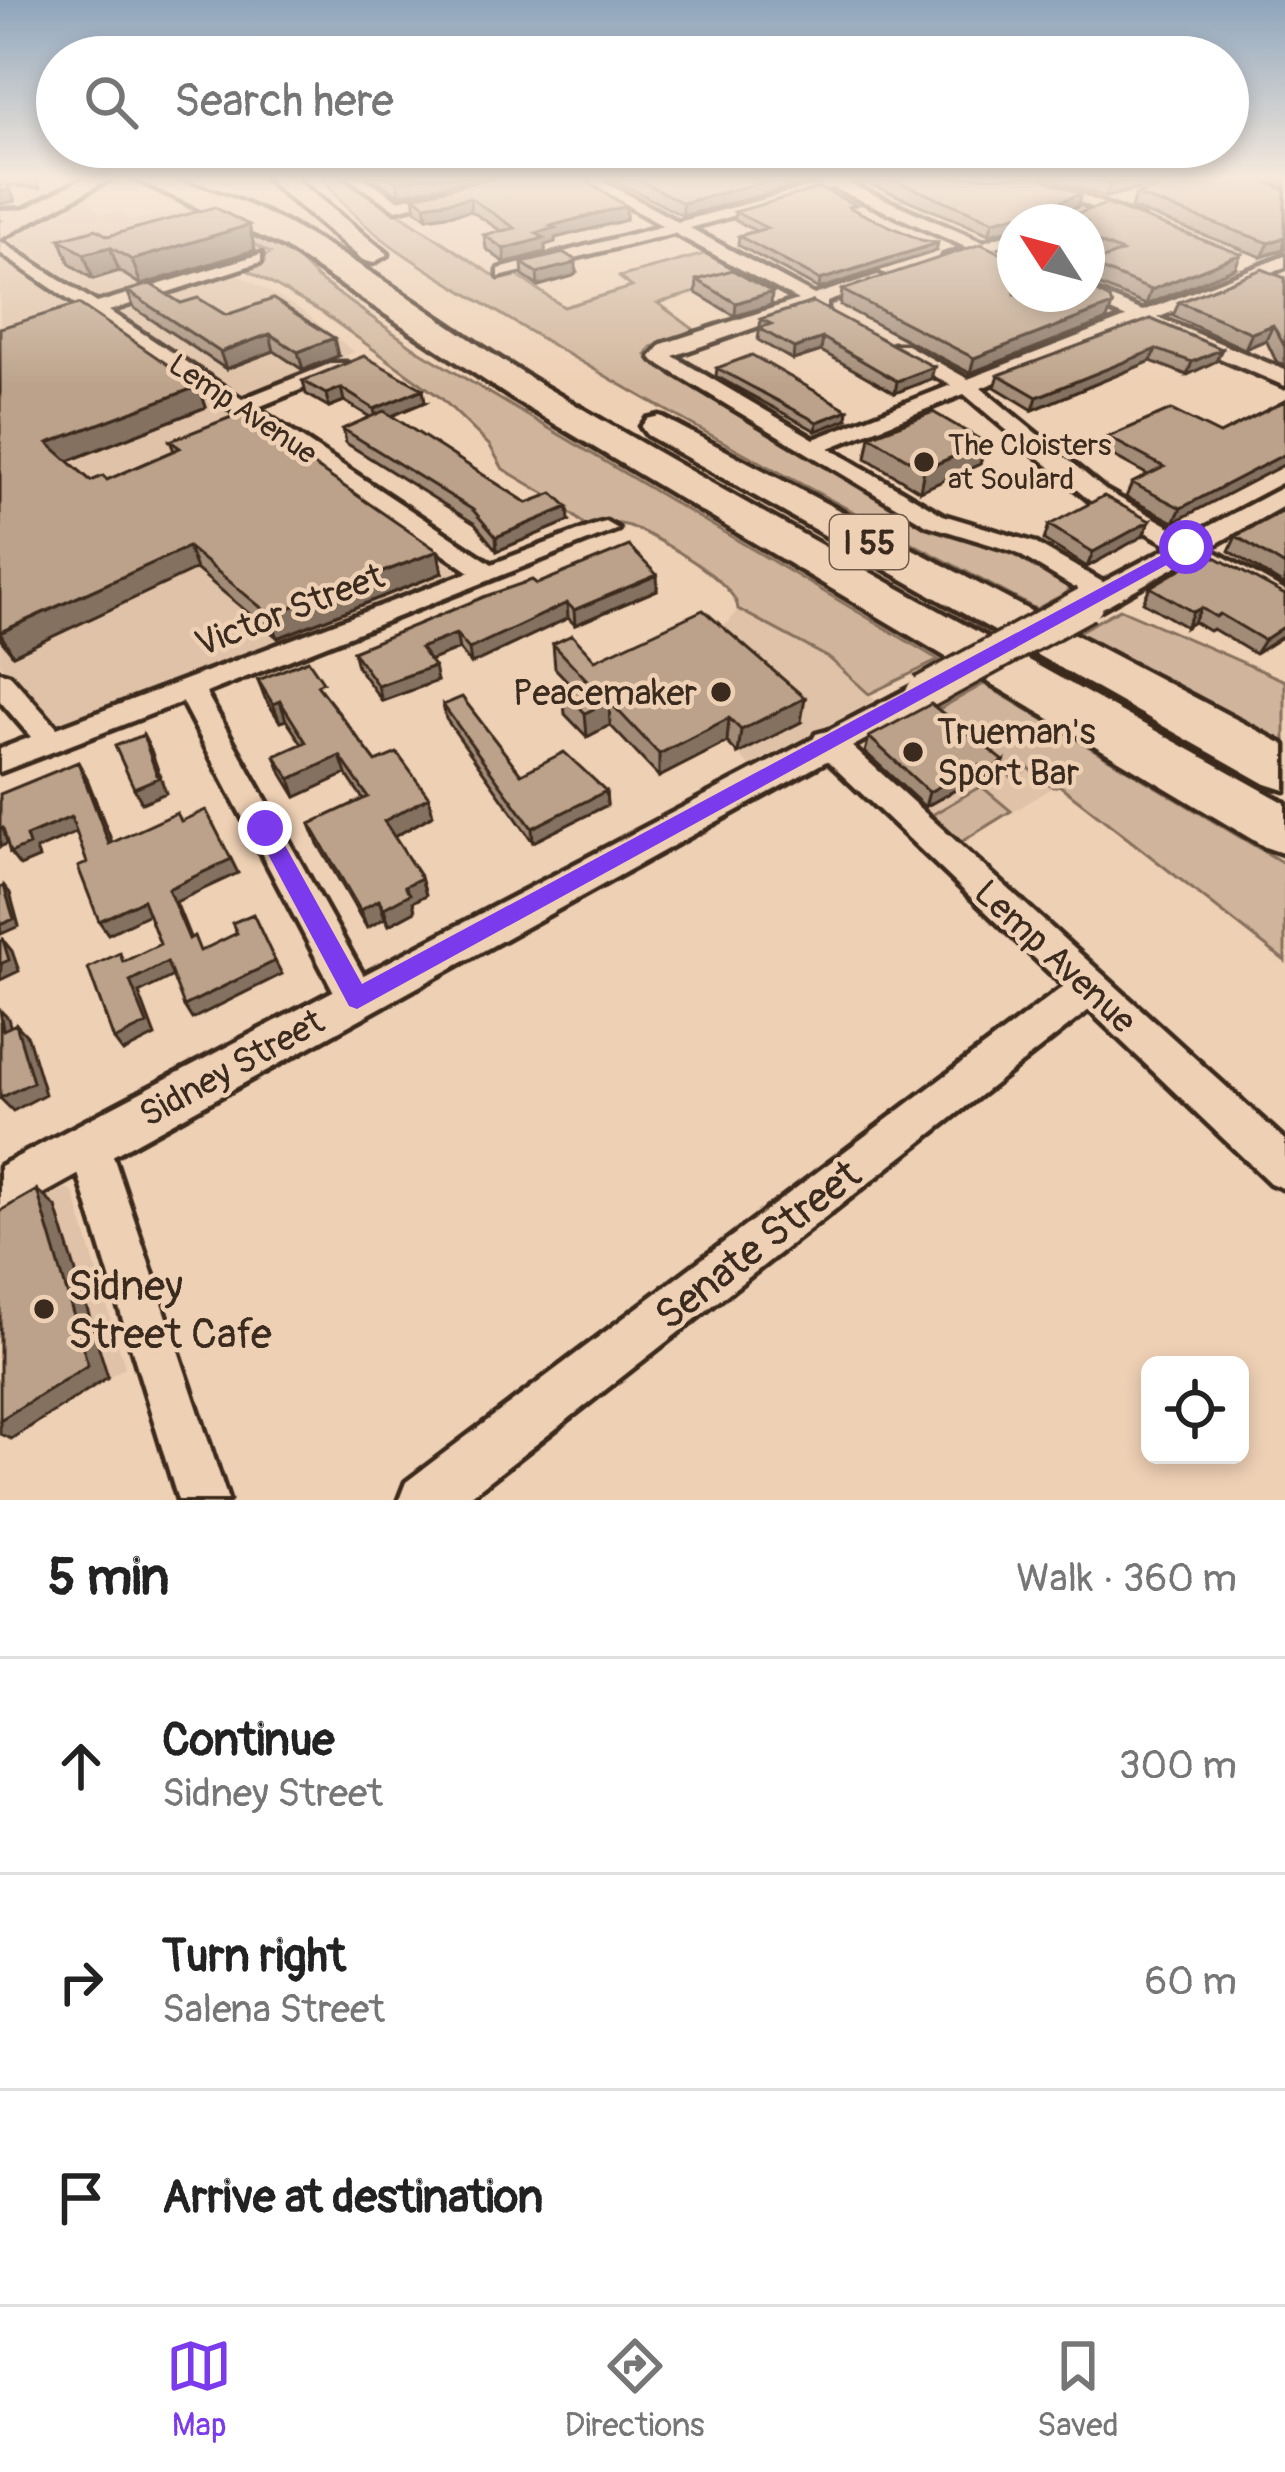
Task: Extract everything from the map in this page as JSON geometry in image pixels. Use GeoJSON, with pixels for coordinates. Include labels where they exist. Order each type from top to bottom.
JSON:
{"type":"FeatureCollection","features":[{"type":"Feature","properties":{"kind":"highway"},"geometry":{"type":"LineString","coordinates":[[307,247],[321,253]]}},
{"type":"Feature","properties":{"kind":"highway","name":"I 55"},"geometry":{"type":"LineString","coordinates":[[314,247],[402,312],[526,391],[1285,831]]}},
{"type":"Feature","properties":{"kind":"highway","name":"I 55"},"geometry":{"type":"LineString","coordinates":[[365,247],[434,296],[578,381],[1285,770]]}},
{"type":"Feature","properties":{"kind":"street","name":"Lemp Avenue"},"geometry":{"type":"LineString","coordinates":[[2,247],[486,571]]}},
{"type":"Feature","properties":{"kind":"street"},"geometry":{"type":"LineString","coordinates":[[505,273],[602,247]]}},
{"type":"Feature","properties":{"kind":"street"},"geometry":{"type":"LineString","coordinates":[[712,247],[832,313]]}},
{"type":"Feature","properties":{"kind":"street"},"geometry":{"type":"LineString","coordinates":[[944,259],[983,247]]}},
{"type":"Feature","properties":{"kind":"street"},"geometry":{"type":"LineString","coordinates":[[980,248],[997,255]]}},
{"type":"Feature","properties":{"kind":"street"},"geometry":{"type":"LineString","coordinates":[[58,321],[256,258]]}},
{"type":"Feature","properties":{"kind":"street"},"geometry":{"type":"LineString","coordinates":[[812,447],[1274,263]]}},
{"type":"Feature","properties":{"kind":"street"},"geometry":{"type":"LineString","coordinates":[[898,274],[661,352],[661,357],[935,520],[1024,548],[1095,599]]}},
{"type":"Feature","properties":{"kind":"street"},"geometry":{"type":"LineString","coordinates":[[1105,302],[1285,380]]}},
{"type":"Feature","properties":{"kind":"street"},"geometry":{"type":"LineString","coordinates":[[873,335],[968,386],[1097,495],[1285,602]]}},
{"type":"Feature","properties":{"kind":"street"},"geometry":{"type":"LineString","coordinates":[[238,407],[361,358]]}},
{"type":"Feature","properties":{"kind":"street","name":"Sidney Street"},"geometry":{"type":"LineString","coordinates":[[0,1193],[1285,494]]}},
{"type":"Feature","properties":{"kind":"street","name":"Victor Street"},"geometry":{"type":"LineString","coordinates":[[0,761],[486,571],[606,529]]}},
{"type":"Feature","properties":{"kind":"street"},"geometry":{"type":"LineString","coordinates":[[0,682],[51,741]]}},
{"type":"Feature","properties":{"kind":"street"},"geometry":{"type":"LineString","coordinates":[[188,687],[357,998]]}},
{"type":"Feature","properties":{"kind":"street","name":"Lemp Avenue"},"geometry":{"type":"LineString","coordinates":[[827,742],[1285,1168]]}},
{"type":"Feature","properties":{"kind":"street","name":"Senate Street"},"geometry":{"type":"LineString","coordinates":[[424,1500],[1090,988]]}},
{"type":"Feature","properties":{"kind":"street"},"geometry":{"type":"LineString","coordinates":[[89,1144],[202,1500]]}},
{"type":"Feature","properties":{"kind":"shaded area"},"geometry":{"type":"Polygon","coordinates":[[[21,247],[258,247],[266,251],[102,301],[21,247]]]}},
{"type":"Feature","properties":{"kind":"shaded area"},"geometry":{"type":"Polygon","coordinates":[[[259,247],[285,247],[318,279],[419,351],[939,660],[869,694],[829,658],[738,609],[725,586],[678,551],[628,526],[586,526],[552,498],[503,469],[490,446],[441,398],[323,313],[244,268],[270,253],[259,247]]]}},
{"type":"Feature","properties":{"kind":"shaded area"},"geometry":{"type":"Polygon","coordinates":[[[394,247],[450,247],[499,279],[516,275],[564,307],[632,287],[619,277],[708,253],[751,276],[658,303],[696,331],[651,347],[646,355],[938,527],[1012,550],[1072,584],[1066,593],[1036,609],[573,357],[394,247]]]}},
{"type":"Feature","properties":{"kind":"shaded area"},"geometry":{"type":"Polygon","coordinates":[[[0,255],[76,307],[0,335],[0,255]]]}},
{"type":"Feature","properties":{"kind":"shaded area"},"geometry":{"type":"Polygon","coordinates":[[[232,271],[303,311],[354,352],[243,393],[117,312],[232,271]]]}},
{"type":"Feature","properties":{"kind":"shaded area"},"geometry":{"type":"Polygon","coordinates":[[[95,319],[457,574],[70,727],[55,726],[0,663],[0,347],[95,319]]]}},
{"type":"Feature","properties":{"kind":"shaded area"},"geometry":{"type":"Polygon","coordinates":[[[738,609],[829,658],[875,700],[750,766],[644,661],[729,622],[738,609]]]}},
{"type":"Feature","properties":{"kind":"shaded area"},"geometry":{"type":"Polygon","coordinates":[[[1120,609],[1285,681],[1285,743],[1078,632],[1120,609]]]}},
{"type":"Feature","properties":{"kind":"shaded area"},"geometry":{"type":"Polygon","coordinates":[[[984,684],[1285,864],[1285,961],[1059,785],[1053,787],[1029,768],[1013,778],[932,713],[984,684]]]}},
{"type":"Feature","properties":{"kind":"shaded area"},"geometry":{"type":"Polygon","coordinates":[[[927,709],[1013,777],[1029,768],[1053,787],[957,847],[855,751],[927,709]]]}},
{"type":"Feature","properties":{"kind":"shaded area"},"geometry":{"type":"Polygon","coordinates":[[[981,786],[1011,811],[961,842],[932,815],[981,786]]]}},
{"type":"Feature","properties":{"kind":"shaded area","name":"Sidney Street Cafe"},"geometry":{"type":"Polygon","coordinates":[[[67,1188],[74,1194],[125,1367],[11,1439],[0,1392],[0,1222],[67,1188]]]}},
{"type":"Feature","properties":{"kind":"building"},"geometry":{"type":"Polygon","coordinates":[[[73,247],[110,247],[84,254],[73,247]]]}},
{"type":"Feature","properties":{"kind":"building"},"geometry":{"type":"Polygon","coordinates":[[[110,247],[175,247],[132,260],[110,247]]]}},
{"type":"Feature","properties":{"kind":"building"},"geometry":{"type":"Polygon","coordinates":[[[759,247],[925,247],[820,280],[759,247]]]}},
{"type":"Feature","properties":{"kind":"building"},"geometry":{"type":"Polygon","coordinates":[[[972,247],[987,247],[997,252],[997,312],[1094,312],[974,358],[842,290],[972,247]]]}},
{"type":"Feature","properties":{"kind":"building"},"geometry":{"type":"Polygon","coordinates":[[[1110,247],[1222,247],[1241,254],[1151,290],[1105,271],[1105,258],[1122,252],[1110,247]]]}},
{"type":"Feature","properties":{"kind":"building"},"geometry":{"type":"Polygon","coordinates":[[[564,253],[576,260],[537,273],[522,263],[564,253]]]}},
{"type":"Feature","properties":{"kind":"building"},"geometry":{"type":"Polygon","coordinates":[[[1262,269],[1285,278],[1285,347],[1273,325],[1252,333],[1179,302],[1262,269]]]}},
{"type":"Feature","properties":{"kind":"building"},"geometry":{"type":"Polygon","coordinates":[[[732,270],[772,292],[736,303],[697,280],[732,270]]]}},
{"type":"Feature","properties":{"kind":"building"},"geometry":{"type":"Polygon","coordinates":[[[150,284],[181,303],[198,298],[226,315],[273,299],[334,338],[298,352],[270,334],[220,352],[127,291],[150,284]]]}},
{"type":"Feature","properties":{"kind":"building"},"geometry":{"type":"Polygon","coordinates":[[[813,302],[934,367],[897,381],[823,338],[794,348],[759,328],[771,324],[761,319],[813,302]]]}},
{"type":"Feature","properties":{"kind":"building"},"geometry":{"type":"Polygon","coordinates":[[[79,304],[199,386],[48,443],[91,481],[103,476],[107,480],[180,448],[170,441],[239,414],[438,551],[270,615],[188,547],[0,632],[0,328],[79,304]]]}},
{"type":"Feature","properties":{"kind":"building"},"geometry":{"type":"Polygon","coordinates":[[[1151,319],[1222,349],[1192,362],[1156,349],[1037,397],[999,375],[1151,319]]]}},
{"type":"Feature","properties":{"kind":"building"},"geometry":{"type":"Polygon","coordinates":[[[752,355],[848,410],[817,422],[717,368],[752,355]]]}},
{"type":"Feature","properties":{"kind":"building"},"geometry":{"type":"Polygon","coordinates":[[[364,356],[423,389],[374,409],[341,388],[326,394],[303,381],[364,356]]]}},
{"type":"Feature","properties":{"kind":"building"},"geometry":{"type":"Polygon","coordinates":[[[1285,401],[1285,454],[1181,508],[1132,483],[1164,467],[1108,437],[1171,410],[1220,434],[1285,401]]]}},
{"type":"Feature","properties":{"kind":"building"},"geometry":{"type":"Polygon","coordinates":[[[384,411],[527,503],[553,493],[568,507],[496,537],[473,510],[343,429],[384,411]]]}},
{"type":"Feature","properties":{"kind":"building"},"geometry":{"type":"Polygon","coordinates":[[[933,412],[986,443],[924,469],[870,436],[933,412]]]}},
{"type":"Feature","properties":{"kind":"building"},"geometry":{"type":"Polygon","coordinates":[[[1104,496],[1150,521],[1093,552],[1049,525],[1104,496]]]}},
{"type":"Feature","properties":{"kind":"building"},"geometry":{"type":"Polygon","coordinates":[[[1285,510],[1285,566],[1236,536],[1285,510]]]}},
{"type":"Feature","properties":{"kind":"building"},"geometry":{"type":"Polygon","coordinates":[[[629,546],[657,575],[574,610],[567,603],[469,649],[456,634],[420,648],[434,666],[378,686],[353,651],[486,596],[532,580],[537,584],[629,546]]]}},
{"type":"Feature","properties":{"kind":"building"},"geometry":{"type":"Polygon","coordinates":[[[1208,553],[1285,595],[1285,626],[1264,640],[1220,614],[1216,617],[1201,608],[1193,612],[1150,587],[1208,553]]]}},
{"type":"Feature","properties":{"kind":"building"},"geometry":{"type":"Polygon","coordinates":[[[703,610],[805,698],[741,730],[729,718],[659,754],[609,701],[585,713],[563,690],[586,679],[553,644],[572,635],[595,660],[703,610]]]}},
{"type":"Feature","properties":{"kind":"building"},"geometry":{"type":"Polygon","coordinates":[[[308,660],[323,682],[317,685],[376,762],[397,753],[429,797],[384,821],[421,878],[405,886],[410,894],[384,908],[379,900],[360,910],[310,824],[368,797],[340,756],[290,779],[275,756],[306,742],[280,701],[273,704],[258,680],[308,660]]]}},
{"type":"Feature","properties":{"kind":"building"},"geometry":{"type":"Polygon","coordinates":[[[462,697],[521,774],[564,752],[606,791],[532,828],[443,705],[462,697]]]}},
{"type":"Feature","properties":{"kind":"building"},"geometry":{"type":"Polygon","coordinates":[[[931,704],[1004,761],[987,771],[979,765],[929,792],[869,737],[931,704]]]}},
{"type":"Feature","properties":{"kind":"building"},"geometry":{"type":"Polygon","coordinates":[[[143,735],[158,778],[134,788],[115,746],[143,735]]]}},
{"type":"Feature","properties":{"kind":"building"},"geometry":{"type":"Polygon","coordinates":[[[78,762],[109,844],[177,813],[181,821],[206,810],[231,859],[168,889],[189,939],[194,936],[200,951],[237,933],[232,923],[253,914],[275,961],[184,1006],[167,962],[130,981],[147,1024],[114,1040],[88,968],[120,953],[123,962],[160,944],[143,900],[99,921],[78,867],[87,863],[71,817],[26,836],[29,845],[10,853],[0,829],[0,794],[78,762]]]}},
{"type":"Feature","properties":{"kind":"building"},"geometry":{"type":"Polygon","coordinates":[[[4,886],[14,919],[0,925],[0,888],[4,886]]]}},
{"type":"Feature","properties":{"kind":"building"},"geometry":{"type":"Polygon","coordinates":[[[0,941],[9,960],[0,964],[0,941]]]}},
{"type":"Feature","properties":{"kind":"building"},"geometry":{"type":"Polygon","coordinates":[[[0,1021],[3,1030],[16,1024],[33,1082],[0,1098],[0,1021]]]}},
{"type":"Feature","properties":{"kind":"building","name":"Sidney Street Cafe"},"geometry":{"type":"Polygon","coordinates":[[[37,1190],[88,1365],[0,1420],[0,1211],[37,1190]]]}},
{"type":"Feature","properties":{"kind":"place","name":"The Cloisters at Soulard"},"geometry":{"type":"Point","coordinates":[924,462]}},
{"type":"Feature","properties":{"kind":"place","name":"Peacemaker"},"geometry":{"type":"Point","coordinates":[721,692]}},
{"type":"Feature","properties":{"kind":"place","name":"Trueman's Sport Bar"},"geometry":{"type":"Point","coordinates":[913,752]}},
{"type":"Feature","properties":{"kind":"place","name":"Sidney Street Cafe"},"geometry":{"type":"Point","coordinates":[44,1309]}},
{"type":"Feature","properties":{"kind":"route"},"geometry":{"type":"LineString","coordinates":[[265,828],[357,998],[1186,547]]}}]}
